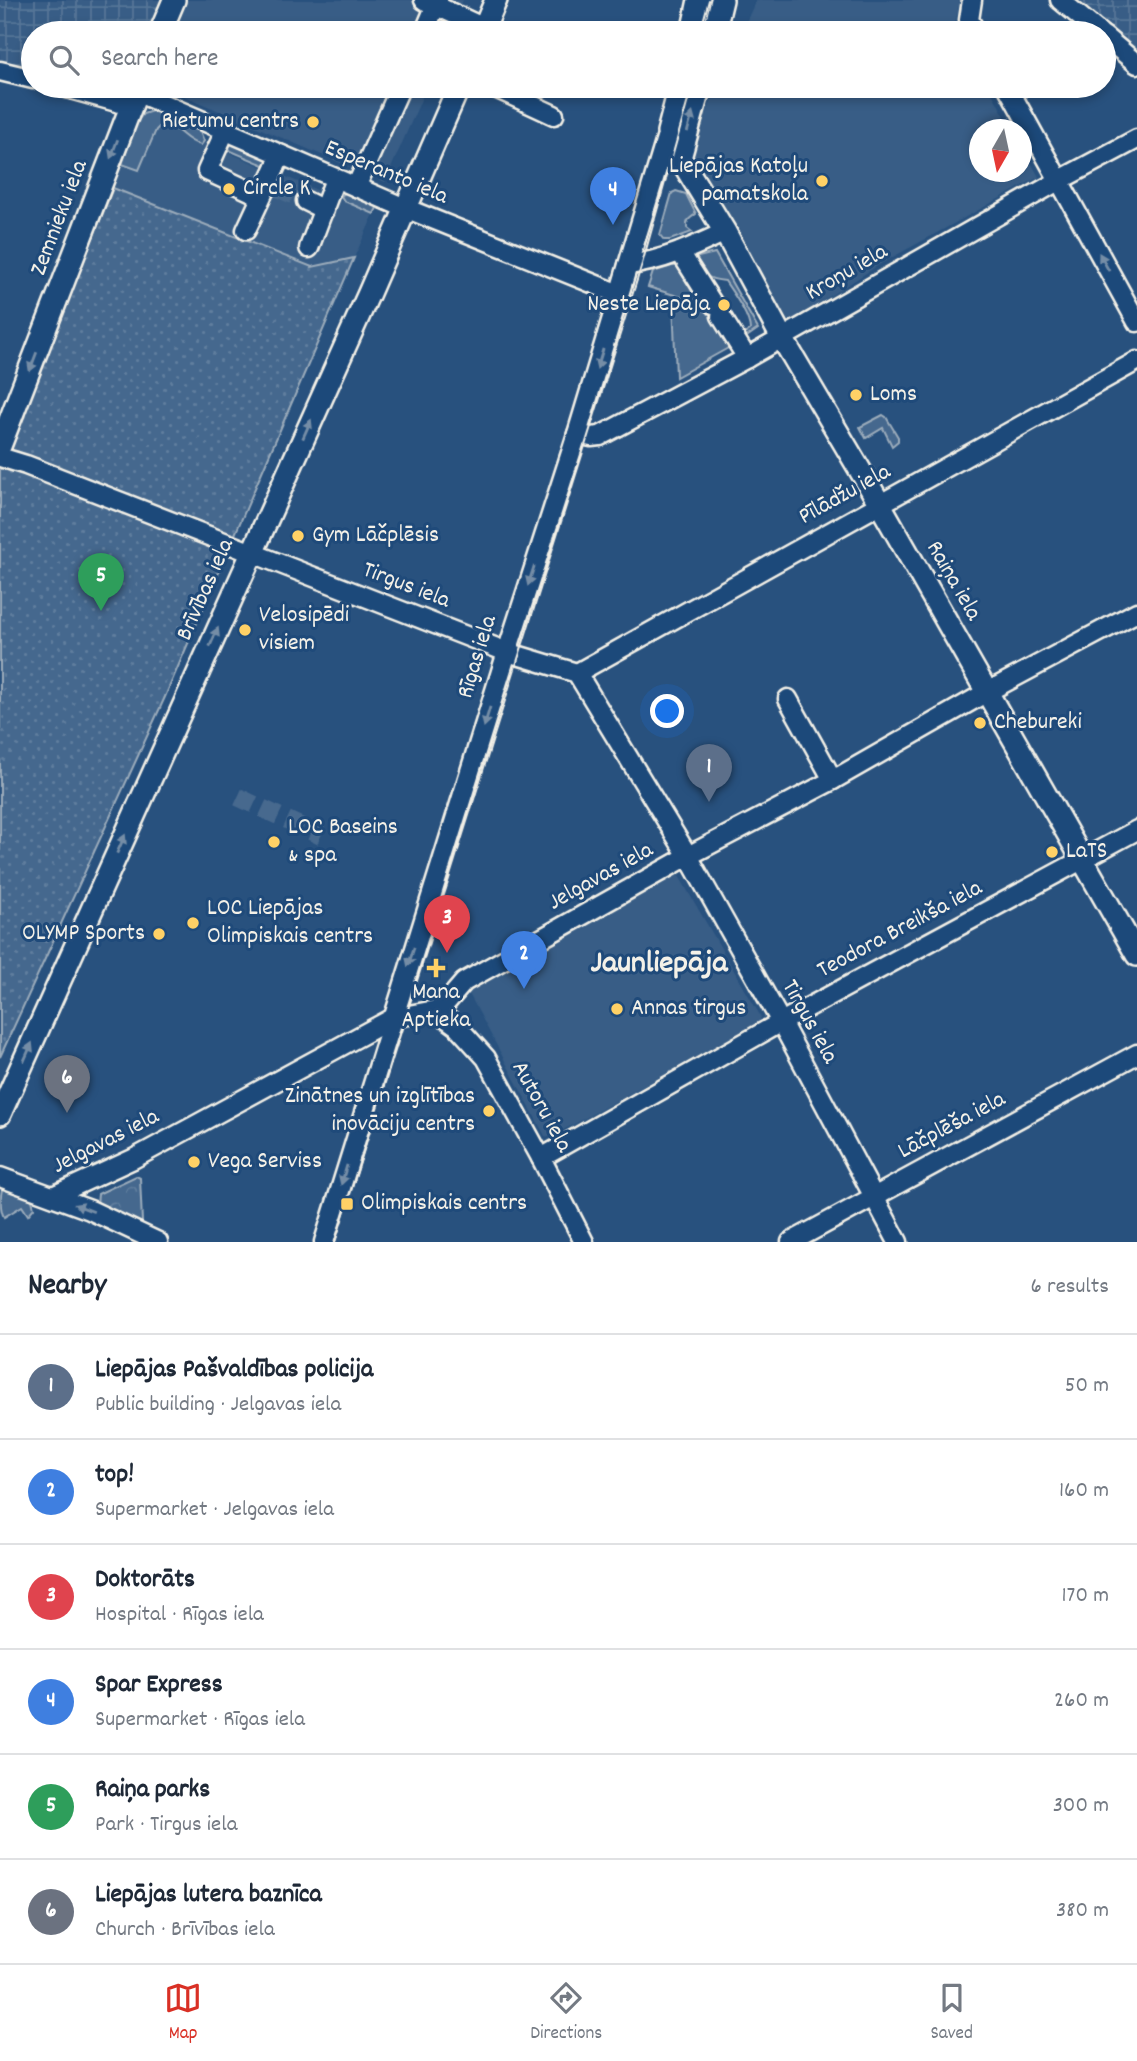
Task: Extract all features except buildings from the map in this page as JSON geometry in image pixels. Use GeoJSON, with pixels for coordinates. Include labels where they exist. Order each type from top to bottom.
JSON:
{"type":"FeatureCollection","features":[{"type":"Feature","properties":{"kind":"main road"},"geometry":{"type":"LineString","coordinates":[[165,21],[174,0]]}},
{"type":"Feature","properties":{"kind":"main road"},"geometry":{"type":"LineString","coordinates":[[487,21],[496,0]]}},
{"type":"Feature","properties":{"kind":"main road"},"geometry":{"type":"LineString","coordinates":[[695,21],[699,0]]}},
{"type":"Feature","properties":{"kind":"main road"},"geometry":{"type":"LineString","coordinates":[[717,21],[722,0]]}},
{"type":"Feature","properties":{"kind":"main road","name":"Zemnieku iela"},"geometry":{"type":"LineString","coordinates":[[0,446],[134,98]]}},
{"type":"Feature","properties":{"kind":"main road","name":"Brīvības iela"},"geometry":{"type":"LineString","coordinates":[[0,1114],[369,293],[454,98]]}},
{"type":"Feature","properties":{"kind":"main road","name":"Rīgas iela"},"geometry":{"type":"LineString","coordinates":[[668,132],[677,98]]}},
{"type":"Feature","properties":{"kind":"main road"},"geometry":{"type":"LineString","coordinates":[[680,158],[697,98]]}},
{"type":"Feature","properties":{"kind":"main road","name":"Raiņa iela"},"geometry":{"type":"LineString","coordinates":[[668,132],[782,338],[1137,955]]}},
{"type":"Feature","properties":{"kind":"street"},"geometry":{"type":"LineString","coordinates":[[970,21],[972,0]]}},
{"type":"Feature","properties":{"kind":"street"},"geometry":{"type":"LineString","coordinates":[[1060,0],[1085,21]]}},
{"type":"Feature","properties":{"kind":"street"},"geometry":{"type":"LineString","coordinates":[[427,21],[433,2],[466,21]]}},
{"type":"Feature","properties":{"kind":"street"},"geometry":{"type":"LineString","coordinates":[[1116,47],[1137,64]]}},
{"type":"Feature","properties":{"kind":"street"},"geometry":{"type":"LineString","coordinates":[[0,71],[21,76]]}},
{"type":"Feature","properties":{"kind":"street","name":"Esperanto iela"},"geometry":{"type":"LineString","coordinates":[[142,98],[619,294]]}},
{"type":"Feature","properties":{"kind":"street"},"geometry":{"type":"LineString","coordinates":[[356,187],[396,98]]}},
{"type":"Feature","properties":{"kind":"street"},"geometry":{"type":"LineString","coordinates":[[517,98],[554,115]]}},
{"type":"Feature","properties":{"kind":"street"},"geometry":{"type":"LineString","coordinates":[[1014,98],[1137,322]]}},
{"type":"Feature","properties":{"kind":"street"},"geometry":{"type":"LineString","coordinates":[[225,131],[207,172],[269,189]]}},
{"type":"Feature","properties":{"kind":"street","name":"Rīgas iela"},"geometry":{"type":"LineString","coordinates":[[324,1242],[577,433],[668,132]]}},
{"type":"Feature","properties":{"kind":"street","name":"Kroņu iela"},"geometry":{"type":"LineString","coordinates":[[577,433],[591,437],[600,436],[747,358],[1137,139]]}},
{"type":"Feature","properties":{"kind":"street"},"geometry":{"type":"LineString","coordinates":[[246,230],[269,189],[281,155]]}},
{"type":"Feature","properties":{"kind":"street"},"geometry":{"type":"LineString","coordinates":[[309,248],[335,179]]}},
{"type":"Feature","properties":{"kind":"street"},"geometry":{"type":"LineString","coordinates":[[306,201],[324,210]]}},
{"type":"Feature","properties":{"kind":"street"},"geometry":{"type":"LineString","coordinates":[[628,265],[652,262],[724,232]]}},
{"type":"Feature","properties":{"kind":"street"},"geometry":{"type":"LineString","coordinates":[[680,252],[747,358]]}},
{"type":"Feature","properties":{"kind":"street","name":"Pīlādžu iela"},"geometry":{"type":"LineString","coordinates":[[577,673],[1137,361]]}},
{"type":"Feature","properties":{"kind":"street","name":"Tirgus iela"},"geometry":{"type":"LineString","coordinates":[[0,457],[507,652],[577,673],[688,856],[781,1022],[898,1242]]}},
{"type":"Feature","properties":{"kind":"street","name":"Jelgavas iela"},"geometry":{"type":"LineString","coordinates":[[53,1196],[133,1159],[393,1018],[435,1010],[446,1003],[464,982],[688,856],[833,780],[987,692],[1137,612]]}},
{"type":"Feature","properties":{"kind":"street"},"geometry":{"type":"LineString","coordinates":[[788,699],[833,780]]}},
{"type":"Feature","properties":{"kind":"street","name":"Teodora Breikša iela"},"geometry":{"type":"LineString","coordinates":[[541,1158],[781,1022],[1137,830]]}},
{"type":"Feature","properties":{"kind":"street","name":"Autoru iela"},"geometry":{"type":"LineString","coordinates":[[435,1010],[457,1026],[486,1058],[584,1242]]}},
{"type":"Feature","properties":{"kind":"street","name":"Lāčplēša iela"},"geometry":{"type":"LineString","coordinates":[[791,1242],[1137,1054]]}},
{"type":"Feature","properties":{"kind":"street"},"geometry":{"type":"LineString","coordinates":[[0,1177],[90,1210],[158,1242]]}},
{"type":"Feature","properties":{"kind":"shaded area"},"geometry":{"type":"Polygon","coordinates":[[[0,0],[161,0],[153,21],[21,21],[21,66],[0,61],[0,0]]]}},
{"type":"Feature","properties":{"kind":"shaded area"},"geometry":{"type":"Polygon","coordinates":[[[185,0],[463,0],[454,21],[177,21],[185,0]]]}},
{"type":"Feature","properties":{"kind":"shaded area"},"geometry":{"type":"Polygon","coordinates":[[[756,0],[960,0],[956,21],[746,21],[756,0]]]}},
{"type":"Feature","properties":{"kind":"shaded area"},"geometry":{"type":"Polygon","coordinates":[[[1074,0],[1137,0],[1137,52],[1116,35],[1116,21],[1099,21],[1074,0]]]}},
{"type":"Feature","properties":{"kind":"shaded area"},"geometry":{"type":"Polygon","coordinates":[[[189,98],[422,98],[385,182],[189,98]]]}},
{"type":"Feature","properties":{"kind":"shaded area"},"geometry":{"type":"Polygon","coordinates":[[[713,98],[995,98],[1006,119],[969,119],[969,182],[1030,182],[882,263],[786,324],[688,153],[713,98]]]}},
{"type":"Feature","properties":{"kind":"shaded area"},"geometry":{"type":"Polygon","coordinates":[[[142,116],[374,214],[354,258],[312,267],[113,188],[137,122],[142,116]]]}},
{"type":"Feature","properties":{"kind":"shaded area"},"geometry":{"type":"Polygon","coordinates":[[[1032,164],[1039,177],[1032,181],[1032,164]]]}},
{"type":"Feature","properties":{"kind":"shaded area","name":"Annas tirgus"},"geometry":{"type":"Polygon","coordinates":[[[672,875],[679,876],[761,1017],[759,1022],[571,1126],[549,1137],[545,1136],[467,990],[672,875]]]}},
{"type":"Feature","properties":{"kind":"green space"},"geometry":{"type":"Polygon","coordinates":[[[152,111],[200,131],[204,141],[201,145],[195,143],[173,128],[161,125],[156,130],[139,170],[122,164],[137,122],[143,114],[152,111]]]}},
{"type":"Feature","properties":{"kind":"green space"},"geometry":{"type":"Polygon","coordinates":[[[231,143],[268,157],[268,165],[231,151],[231,143]]]}},
{"type":"Feature","properties":{"kind":"green space"},"geometry":{"type":"Polygon","coordinates":[[[113,188],[312,267],[354,258],[165,697],[0,1057],[0,470],[113,188]]]}},
{"type":"Feature","properties":{"kind":"green space"},"geometry":{"type":"Polygon","coordinates":[[[676,191],[686,194],[696,214],[687,223],[687,228],[692,232],[664,240],[660,235],[672,193],[676,191]]]}},
{"type":"Feature","properties":{"kind":"green space"},"geometry":{"type":"Polygon","coordinates":[[[346,192],[378,206],[374,214],[344,201],[341,196],[346,192]]]}},
{"type":"Feature","properties":{"kind":"green space"},"geometry":{"type":"Polygon","coordinates":[[[715,253],[758,329],[745,338],[743,335],[750,330],[749,324],[736,298],[725,281],[706,275],[694,258],[715,253]]]}},
{"type":"Feature","properties":{"kind":"green space"},"geometry":{"type":"Polygon","coordinates":[[[677,266],[693,293],[691,300],[648,287],[653,272],[677,266]]]}},
{"type":"Feature","properties":{"kind":"green space"},"geometry":{"type":"Polygon","coordinates":[[[700,295],[703,301],[700,304],[703,309],[706,308],[730,347],[676,377],[673,299],[694,305],[700,295]]]}},
{"type":"Feature","properties":{"kind":"green space"},"geometry":{"type":"Polygon","coordinates":[[[883,415],[898,437],[898,441],[892,446],[883,428],[866,438],[860,427],[883,415]]]}},
{"type":"Feature","properties":{"kind":"green space"},"geometry":{"type":"Polygon","coordinates":[[[136,1176],[140,1178],[142,1222],[137,1223],[97,1205],[98,1194],[136,1176]]]}},
{"type":"Feature","properties":{"kind":"green space"},"geometry":{"type":"Polygon","coordinates":[[[2,1189],[32,1200],[34,1208],[28,1215],[22,1206],[4,1217],[1,1200],[2,1189]]]}},
{"type":"Feature","properties":{"kind":"tunnel"},"geometry":{"type":"LineString","coordinates":[[277,188],[306,201]]}},
{"type":"Feature","properties":{"kind":"tunnel"},"geometry":{"type":"LineString","coordinates":[[238,797],[321,836]]}},
{"type":"Feature","properties":{"kind":"tram line"},"geometry":{"type":"LineString","coordinates":[[703,21],[709,0]]}},
{"type":"Feature","properties":{"kind":"tram line"},"geometry":{"type":"LineString","coordinates":[[335,1242],[642,264],[689,98]]}},
{"type":"Feature","properties":{"kind":"place","name":"Rietumu centrs"},"geometry":{"type":"Point","coordinates":[313,122]}},
{"type":"Feature","properties":{"kind":"place","name":"Liepājas Katoļu pamatskola"},"geometry":{"type":"Point","coordinates":[822,181]}},
{"type":"Feature","properties":{"kind":"place","name":"Circle K"},"geometry":{"type":"Point","coordinates":[229,189]}},
{"type":"Feature","properties":{"kind":"place","name":"Spar Express"},"geometry":{"type":"Point","coordinates":[613,225]}},
{"type":"Feature","properties":{"kind":"place","name":"Neste Liepāja"},"geometry":{"type":"Point","coordinates":[724,305]}},
{"type":"Feature","properties":{"kind":"place","name":"Loms"},"geometry":{"type":"Point","coordinates":[856,395]}},
{"type":"Feature","properties":{"kind":"place","name":"Gym Lāčplēsis"},"geometry":{"type":"Point","coordinates":[298,536]}},
{"type":"Feature","properties":{"kind":"place","name":"Raiņa parks"},"geometry":{"type":"Point","coordinates":[101,611]}},
{"type":"Feature","properties":{"kind":"place","name":"Velosipēdi visiem"},"geometry":{"type":"Point","coordinates":[245,630]}},
{"type":"Feature","properties":{"kind":"place","name":"Chebureki"},"geometry":{"type":"Point","coordinates":[980,723]}},
{"type":"Feature","properties":{"kind":"place","name":"Liepājas Pašvaldības policija"},"geometry":{"type":"Point","coordinates":[709,802]}},
{"type":"Feature","properties":{"kind":"place","name":"LOC Baseins & spa"},"geometry":{"type":"Point","coordinates":[274,842]}},
{"type":"Feature","properties":{"kind":"place","name":"LaTS"},"geometry":{"type":"Point","coordinates":[1052,852]}},
{"type":"Feature","properties":{"kind":"place","name":"LOC Liepājas Olimpiskais centrs"},"geometry":{"type":"Point","coordinates":[193,923]}},
{"type":"Feature","properties":{"kind":"place","name":"OLYMP Sports"},"geometry":{"type":"Point","coordinates":[159,934]}},
{"type":"Feature","properties":{"kind":"place","name":"Doktorāts"},"geometry":{"type":"Point","coordinates":[447,953]}},
{"type":"Feature","properties":{"kind":"place","name":"Mana Aptieka"},"geometry":{"type":"Point","coordinates":[436,968]}},
{"type":"Feature","properties":{"kind":"place","name":"top!"},"geometry":{"type":"Point","coordinates":[524,989]}},
{"type":"Feature","properties":{"kind":"place","name":"Annas tirgus"},"geometry":{"type":"Point","coordinates":[617,1009]}},
{"type":"Feature","properties":{"kind":"place","name":"Zinātnes un izglītības inovāciju centrs"},"geometry":{"type":"Point","coordinates":[489,1111]}},
{"type":"Feature","properties":{"kind":"place","name":"Liepājas lutera baznīca"},"geometry":{"type":"Point","coordinates":[67,1113]}},
{"type":"Feature","properties":{"kind":"place","name":"Vega Serviss"},"geometry":{"type":"Point","coordinates":[194,1162]}},
{"type":"Feature","properties":{"kind":"place","name":"Olimpiskais centrs"},"geometry":{"type":"Point","coordinates":[347,1204]}},
{"type":"Feature","properties":{"kind":"district","name":"Jaunliepāja"},"geometry":{"type":"Point","coordinates":[659,965]}}]}
